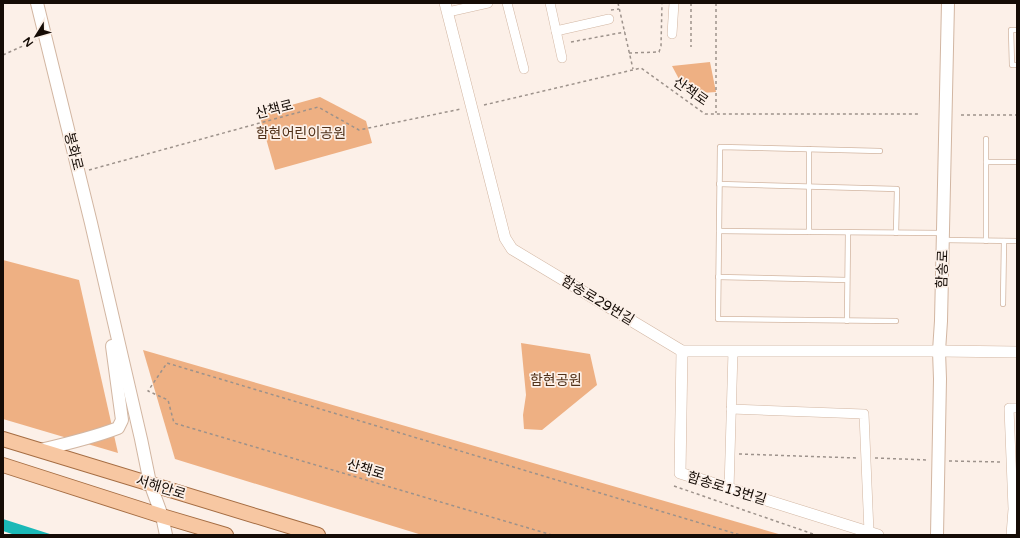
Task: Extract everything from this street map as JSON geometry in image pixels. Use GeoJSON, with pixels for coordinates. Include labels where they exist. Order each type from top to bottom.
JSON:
{"type":"FeatureCollection","features":[{"type":"Feature","properties":{"kind":"main road","name":"봉화로"},"geometry":{"type":"LineString","coordinates":[[37,3],[109,299],[150,483],[162,516],[166,535]]}},
{"type":"Feature","properties":{"kind":"main road","name":"함송로"},"geometry":{"type":"LineString","coordinates":[[936,535],[940,379],[938,351],[943,237],[948,3]]}},
{"type":"Feature","properties":{"kind":"main road","name":"봉화로"},"geometry":{"type":"LineString","coordinates":[[40,450],[118,428],[122,420],[111,336],[109,299]]}},
{"type":"Feature","properties":{"kind":"main road","name":"서해안로"},"geometry":{"type":"LineString","coordinates":[[3,439],[318,535]]}},
{"type":"Feature","properties":{"kind":"main road","name":"서해안로"},"geometry":{"type":"LineString","coordinates":[[3,465],[162,516],[206,533],[226,535]]}},
{"type":"Feature","properties":{"kind":"street"},"geometry":{"type":"LineString","coordinates":[[447,8],[488,3]]}},
{"type":"Feature","properties":{"kind":"street"},"geometry":{"type":"LineString","coordinates":[[507,3],[524,69]]}},
{"type":"Feature","properties":{"kind":"street"},"geometry":{"type":"LineString","coordinates":[[550,3],[562,58]]}},
{"type":"Feature","properties":{"kind":"street"},"geometry":{"type":"LineString","coordinates":[[672,34],[674,3]]}},
{"type":"Feature","properties":{"kind":"street","name":"함송로29번길"},"geometry":{"type":"LineString","coordinates":[[447,8],[505,238],[512,249],[682,351]]}},
{"type":"Feature","properties":{"kind":"street"},"geometry":{"type":"LineString","coordinates":[[556,31],[609,19]]}},
{"type":"Feature","properties":{"kind":"street"},"geometry":{"type":"LineString","coordinates":[[729,489],[733,350]]}},
{"type":"Feature","properties":{"kind":"street"},"geometry":{"type":"LineString","coordinates":[[682,351],[1017,352]]}},
{"type":"Feature","properties":{"kind":"street","name":"함송로13번길"},"geometry":{"type":"LineString","coordinates":[[682,351],[680,474],[873,534],[866,458],[864,414],[731,409]]}},
{"type":"Feature","properties":{"kind":"street"},"geometry":{"type":"LineString","coordinates":[[1011,535],[1015,509],[1011,462],[1009,408],[1017,408]]}},
{"type":"Feature","properties":{"kind":"lane"},"geometry":{"type":"LineString","coordinates":[[1017,30],[1011,30],[1012,66],[1017,65]]}},
{"type":"Feature","properties":{"kind":"lane"},"geometry":{"type":"LineString","coordinates":[[986,139],[986,241]]}},
{"type":"Feature","properties":{"kind":"lane"},"geometry":{"type":"LineString","coordinates":[[880,151],[720,147],[718,319],[896,321]]}},
{"type":"Feature","properties":{"kind":"lane"},"geometry":{"type":"LineString","coordinates":[[809,232],[810,149]]}},
{"type":"Feature","properties":{"kind":"lane"},"geometry":{"type":"LineString","coordinates":[[986,162],[1017,162]]}},
{"type":"Feature","properties":{"kind":"lane"},"geometry":{"type":"LineString","coordinates":[[720,184],[897,189],[896,233]]}},
{"type":"Feature","properties":{"kind":"lane"},"geometry":{"type":"LineString","coordinates":[[719,231],[896,233],[986,241],[1017,241]]}},
{"type":"Feature","properties":{"kind":"lane"},"geometry":{"type":"LineString","coordinates":[[847,321],[848,233]]}},
{"type":"Feature","properties":{"kind":"lane"},"geometry":{"type":"LineString","coordinates":[[1003,304],[1004,241]]}},
{"type":"Feature","properties":{"kind":"lane"},"geometry":{"type":"LineString","coordinates":[[718,277],[847,280]]}},
{"type":"Feature","properties":{"kind":"path"},"geometry":{"type":"LineString","coordinates":[[618,3],[633,70]]}},
{"type":"Feature","properties":{"kind":"path"},"geometry":{"type":"LineString","coordinates":[[630,53],[659,52],[661,46],[662,3]]}},
{"type":"Feature","properties":{"kind":"path"},"geometry":{"type":"LineString","coordinates":[[691,3],[691,47]]}},
{"type":"Feature","properties":{"kind":"path"},"geometry":{"type":"LineString","coordinates":[[716,3],[716,114]]}},
{"type":"Feature","properties":{"kind":"path"},"geometry":{"type":"LineString","coordinates":[[571,42],[625,32]]}},
{"type":"Feature","properties":{"kind":"path"},"geometry":{"type":"LineString","coordinates":[[3,55],[45,35]]}},
{"type":"Feature","properties":{"kind":"path","name":"산책로"},"geometry":{"type":"LineString","coordinates":[[484,105],[641,68],[705,114],[919,114]]}},
{"type":"Feature","properties":{"kind":"path","name":"산책로"},"geometry":{"type":"LineString","coordinates":[[89,170],[318,107],[359,130],[461,109]]}},
{"type":"Feature","properties":{"kind":"path"},"geometry":{"type":"LineString","coordinates":[[961,114],[1017,115]]}},
{"type":"Feature","properties":{"kind":"path","name":"산책로"},"geometry":{"type":"LineString","coordinates":[[552,535],[174,423],[168,400],[148,391],[167,363],[740,535]]}},
{"type":"Feature","properties":{"kind":"path"},"geometry":{"type":"LineString","coordinates":[[730,454],[1011,462]]}},
{"type":"Feature","properties":{"kind":"path"},"geometry":{"type":"LineString","coordinates":[[674,486],[816,535]]}},
{"type":"Feature","properties":{"kind":"green space"},"geometry":{"type":"Polygon","coordinates":[[[710,62],[716,92],[687,94],[672,66],[710,62]]]}},
{"type":"Feature","properties":{"kind":"green space","name":"함현어린이공원"},"geometry":{"type":"Polygon","coordinates":[[[320,97],[366,121],[372,143],[275,170],[259,114],[320,97]]]}},
{"type":"Feature","properties":{"kind":"green space"},"geometry":{"type":"Polygon","coordinates":[[[3,260],[79,280],[118,453],[3,419],[3,260]]]}},
{"type":"Feature","properties":{"kind":"green space","name":"함현공원"},"geometry":{"type":"Polygon","coordinates":[[[521,343],[590,354],[597,385],[542,430],[524,429],[523,415],[526,395],[521,343]]]}},
{"type":"Feature","properties":{"kind":"green space"},"geometry":{"type":"Polygon","coordinates":[[[143,350],[782,535],[422,535],[175,459],[143,350]]]}},
{"type":"Feature","properties":{"kind":"water"},"geometry":{"type":"Polygon","coordinates":[[[3,519],[53,535],[15,535],[3,531],[3,519]]]}}]}
